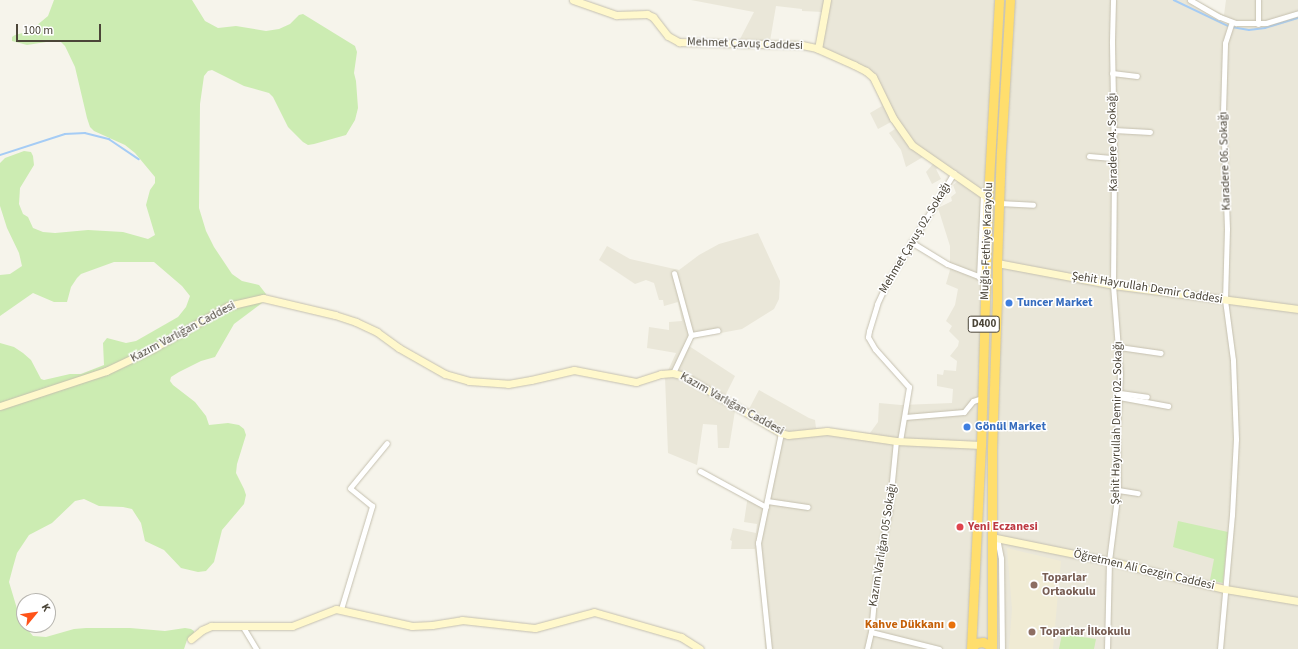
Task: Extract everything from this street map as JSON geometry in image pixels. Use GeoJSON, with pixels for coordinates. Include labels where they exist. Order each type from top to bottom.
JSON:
{"type":"FeatureCollection","features":[{"type":"Feature","properties":{"kind":"highway","name":"Muğla-Fethiye Karayolu"},"geometry":{"type":"LineString","coordinates":[[971,649],[981,444],[982,278],[999,0]]}},
{"type":"Feature","properties":{"kind":"highway","name":"Muğla-Fethiye Karayolu"},"geometry":{"type":"LineString","coordinates":[[991,649],[994,538],[997,263],[1010,0]]}},
{"type":"Feature","properties":{"kind":"highway"},"geometry":{"type":"LineString","coordinates":[[971,649],[976,643],[982,642],[989,645],[991,649]]}},
{"type":"Feature","properties":{"kind":"street","name":"Mehmet Çavuş Caddesi"},"geometry":{"type":"LineString","coordinates":[[573,0],[610,14],[648,14],[653,17],[668,36],[679,42],[802,45],[818,49],[870,74],[878,85],[893,118],[907,139],[920,151],[986,196]]}},
{"type":"Feature","properties":{"kind":"street"},"geometry":{"type":"LineString","coordinates":[[818,49],[827,0]]}},
{"type":"Feature","properties":{"kind":"street","name":"Karadere 04. Sokağı"},"geometry":{"type":"LineString","coordinates":[[1113,285],[1114,130],[1112,73],[1114,0]]}},
{"type":"Feature","properties":{"kind":"street"},"geometry":{"type":"LineString","coordinates":[[1190,0],[1231,24],[1258,24],[1274,21],[1298,13]]}},
{"type":"Feature","properties":{"kind":"street"},"geometry":{"type":"LineString","coordinates":[[1258,0],[1258,24]]}},
{"type":"Feature","properties":{"kind":"street","name":"Karadere 06. Sokağı"},"geometry":{"type":"LineString","coordinates":[[1220,649],[1232,516],[1236,439],[1233,360],[1226,300],[1227,229],[1223,112],[1224,57],[1227,32],[1231,24]]}},
{"type":"Feature","properties":{"kind":"street"},"geometry":{"type":"LineString","coordinates":[[1112,73],[1137,76]]}},
{"type":"Feature","properties":{"kind":"street"},"geometry":{"type":"LineString","coordinates":[[1114,130],[1150,132]]}},
{"type":"Feature","properties":{"kind":"street"},"geometry":{"type":"LineString","coordinates":[[1089,156],[1114,158]]}},
{"type":"Feature","properties":{"kind":"street","name":"Mehmet Çavuş 02. Sokağı"},"geometry":{"type":"LineString","coordinates":[[908,384],[882,357],[868,337],[877,304],[911,242],[954,173]]}},
{"type":"Feature","properties":{"kind":"street"},"geometry":{"type":"LineString","coordinates":[[999,202],[1032,204]]}},
{"type":"Feature","properties":{"kind":"street"},"geometry":{"type":"LineString","coordinates":[[911,242],[947,264],[982,278]]}},
{"type":"Feature","properties":{"kind":"street","name":"Şehit Hayrullah Demir Caddesi"},"geometry":{"type":"LineString","coordinates":[[997,263],[1113,285],[1298,309]]}},
{"type":"Feature","properties":{"kind":"street"},"geometry":{"type":"LineString","coordinates":[[673,373],[691,335],[674,273]]}},
{"type":"Feature","properties":{"kind":"street","name":"Şehit Hayrullah Demir 02. Sokağı"},"geometry":{"type":"LineString","coordinates":[[1107,649],[1109,561],[1118,490],[1117,433],[1120,395],[1119,347],[1113,285]]}},
{"type":"Feature","properties":{"kind":"street","name":"Kazım Varlığan Caddesi"},"geometry":{"type":"LineString","coordinates":[[0,406],[106,371],[154,348],[228,306],[263,298],[335,315],[356,322],[377,332],[399,348],[445,374],[469,380],[508,384],[574,370],[636,382],[661,374],[673,373],[684,376],[781,433],[798,435],[819,431],[832,431],[898,441],[981,444]]}},
{"type":"Feature","properties":{"kind":"street"},"geometry":{"type":"LineString","coordinates":[[691,335],[718,330]]}},
{"type":"Feature","properties":{"kind":"street"},"geometry":{"type":"LineString","coordinates":[[1119,347],[1161,352]]}},
{"type":"Feature","properties":{"kind":"street","name":"Kazım Varlığan 05 Sokağı"},"geometry":{"type":"LineString","coordinates":[[867,649],[871,632],[877,567],[889,512],[898,441],[905,417],[909,392],[908,384]]}},
{"type":"Feature","properties":{"kind":"street"},"geometry":{"type":"LineString","coordinates":[[1120,395],[1147,397]]}},
{"type":"Feature","properties":{"kind":"street"},"geometry":{"type":"LineString","coordinates":[[1120,395],[1168,406]]}},
{"type":"Feature","properties":{"kind":"street"},"geometry":{"type":"LineString","coordinates":[[905,417],[964,412],[973,401],[982,398]]}},
{"type":"Feature","properties":{"kind":"street"},"geometry":{"type":"LineString","coordinates":[[769,649],[758,543],[781,433]]}},
{"type":"Feature","properties":{"kind":"street"},"geometry":{"type":"LineString","coordinates":[[341,609],[372,506],[350,488],[387,442]]}},
{"type":"Feature","properties":{"kind":"street"},"geometry":{"type":"LineString","coordinates":[[700,471],[766,507]]}},
{"type":"Feature","properties":{"kind":"street"},"geometry":{"type":"LineString","coordinates":[[1118,490],[1138,493]]}},
{"type":"Feature","properties":{"kind":"street"},"geometry":{"type":"LineString","coordinates":[[767,501],[808,507]]}},
{"type":"Feature","properties":{"kind":"street"},"geometry":{"type":"LineString","coordinates":[[994,538],[1000,553],[1002,572],[1002,649]]}},
{"type":"Feature","properties":{"kind":"street","name":"Öğretmen Ali Gezgin Caddesi"},"geometry":{"type":"LineString","coordinates":[[994,538],[1109,561],[1225,589],[1298,601]]}},
{"type":"Feature","properties":{"kind":"street"},"geometry":{"type":"LineString","coordinates":[[191,639],[207,627],[292,626],[331,610],[341,609],[412,626],[432,625],[462,620],[536,628],[594,612],[681,637],[700,649]]}},
{"type":"Feature","properties":{"kind":"street"},"geometry":{"type":"LineString","coordinates":[[243,627],[256,649]]}},
{"type":"Feature","properties":{"kind":"street"},"geometry":{"type":"LineString","coordinates":[[871,632],[939,649]]}},
{"type":"Feature","properties":{"kind":"shaded area"},"geometry":{"type":"Polygon","coordinates":[[[691,0],[1195,0],[1224,15],[1226,0],[1298,0],[1298,649],[765,649],[764,619],[755,549],[731,549],[732,541],[730,540],[733,528],[756,533],[757,524],[744,522],[748,495],[764,503],[778,435],[735,411],[729,448],[718,448],[717,425],[703,424],[697,465],[668,453],[665,377],[676,353],[647,348],[649,327],[669,330],[669,322],[682,321],[678,302],[664,306],[663,300],[659,300],[654,283],[646,280],[635,284],[599,260],[607,246],[630,259],[679,270],[699,255],[719,244],[758,233],[780,281],[779,299],[774,309],[742,329],[694,338],[689,346],[735,376],[725,396],[749,409],[759,390],[815,420],[816,428],[870,433],[878,422],[879,403],[901,405],[952,403],[953,389],[937,386],[937,374],[943,375],[944,370],[956,371],[957,361],[950,356],[958,346],[959,341],[949,331],[952,326],[946,321],[955,305],[958,289],[946,284],[950,270],[950,246],[938,208],[952,201],[951,197],[956,193],[953,185],[958,181],[941,167],[936,169],[941,179],[932,184],[926,172],[933,164],[923,157],[906,167],[901,150],[889,133],[895,129],[891,122],[878,129],[870,113],[882,106],[875,87],[867,75],[815,51],[823,12],[802,11],[802,9],[776,6],[770,41],[739,41],[754,12],[691,0]]]}},
{"type":"Feature","properties":{"kind":"shaded area","name":"Toparlar Ortaokulu"},"geometry":{"type":"Polygon","coordinates":[[[1007,548],[1061,561],[1053,649],[1009,649],[1012,609],[1007,548]]]}},
{"type":"Feature","properties":{"kind":"green space"},"geometry":{"type":"Polygon","coordinates":[[[54,0],[192,0],[205,21],[218,28],[236,26],[266,31],[279,29],[290,24],[299,15],[303,14],[355,46],[357,52],[354,73],[358,108],[355,120],[346,135],[308,145],[288,127],[273,97],[269,93],[244,86],[212,70],[208,71],[204,76],[200,104],[199,208],[206,231],[214,247],[232,274],[242,281],[259,285],[266,294],[262,303],[234,324],[215,357],[201,361],[179,372],[171,377],[170,381],[195,402],[206,416],[209,425],[228,423],[239,425],[244,429],[246,435],[237,464],[236,473],[246,495],[244,504],[222,530],[214,562],[206,571],[198,572],[181,568],[164,550],[145,541],[141,523],[132,509],[99,506],[84,499],[75,501],[52,523],[29,535],[17,553],[9,582],[16,605],[16,633],[30,633],[33,636],[46,637],[74,629],[86,628],[130,628],[165,631],[185,628],[191,629],[194,633],[187,640],[184,649],[0,649],[0,343],[14,347],[31,360],[41,379],[44,380],[70,374],[81,374],[104,365],[103,343],[107,338],[126,343],[136,341],[178,317],[186,307],[190,296],[182,286],[154,262],[114,262],[81,274],[71,287],[67,302],[54,302],[33,293],[0,316],[0,275],[10,274],[22,266],[19,253],[7,228],[0,206],[0,163],[5,158],[24,151],[31,152],[33,156],[34,165],[20,188],[19,204],[23,214],[28,217],[33,228],[43,232],[55,233],[88,230],[123,232],[148,239],[155,235],[146,205],[150,190],[155,183],[155,177],[135,153],[125,145],[94,131],[90,127],[75,67],[65,46],[59,40],[27,45],[12,41],[12,37],[30,31],[48,16],[54,0]]]}},
{"type":"Feature","properties":{"kind":"green space"},"geometry":{"type":"Polygon","coordinates":[[[1178,521],[1228,532],[1223,583],[1210,580],[1214,559],[1173,547],[1178,521]]]}},
{"type":"Feature","properties":{"kind":"green space"},"geometry":{"type":"Polygon","coordinates":[[[1062,634],[1096,639],[1094,649],[1059,649],[1062,634]]]}},
{"type":"Feature","properties":{"kind":"waterway"},"geometry":{"type":"LineString","coordinates":[[1174,0],[1228,26]]}},
{"type":"Feature","properties":{"kind":"waterway"},"geometry":{"type":"LineString","coordinates":[[1232,27],[1249,30],[1265,28],[1298,18]]}},
{"type":"Feature","properties":{"kind":"waterway"},"geometry":{"type":"LineString","coordinates":[[0,155],[65,134],[85,133],[109,139],[139,159]]}},
{"type":"Feature","properties":{"kind":"place","name":"Tuncer Market"},"geometry":{"type":"Point","coordinates":[1009,303]}},
{"type":"Feature","properties":{"kind":"place","name":"Gönül Market"},"geometry":{"type":"Point","coordinates":[967,427]}},
{"type":"Feature","properties":{"kind":"place","name":"Yeni Eczanesi"},"geometry":{"type":"Point","coordinates":[960,527]}},
{"type":"Feature","properties":{"kind":"place","name":"Toparlar Ortaokulu"},"geometry":{"type":"Point","coordinates":[1034,585]}},
{"type":"Feature","properties":{"kind":"place","name":"Kahve Dükkanı"},"geometry":{"type":"Point","coordinates":[952,625]}},
{"type":"Feature","properties":{"kind":"place","name":"Toparlar İlkokulu"},"geometry":{"type":"Point","coordinates":[1032,632]}}]}
